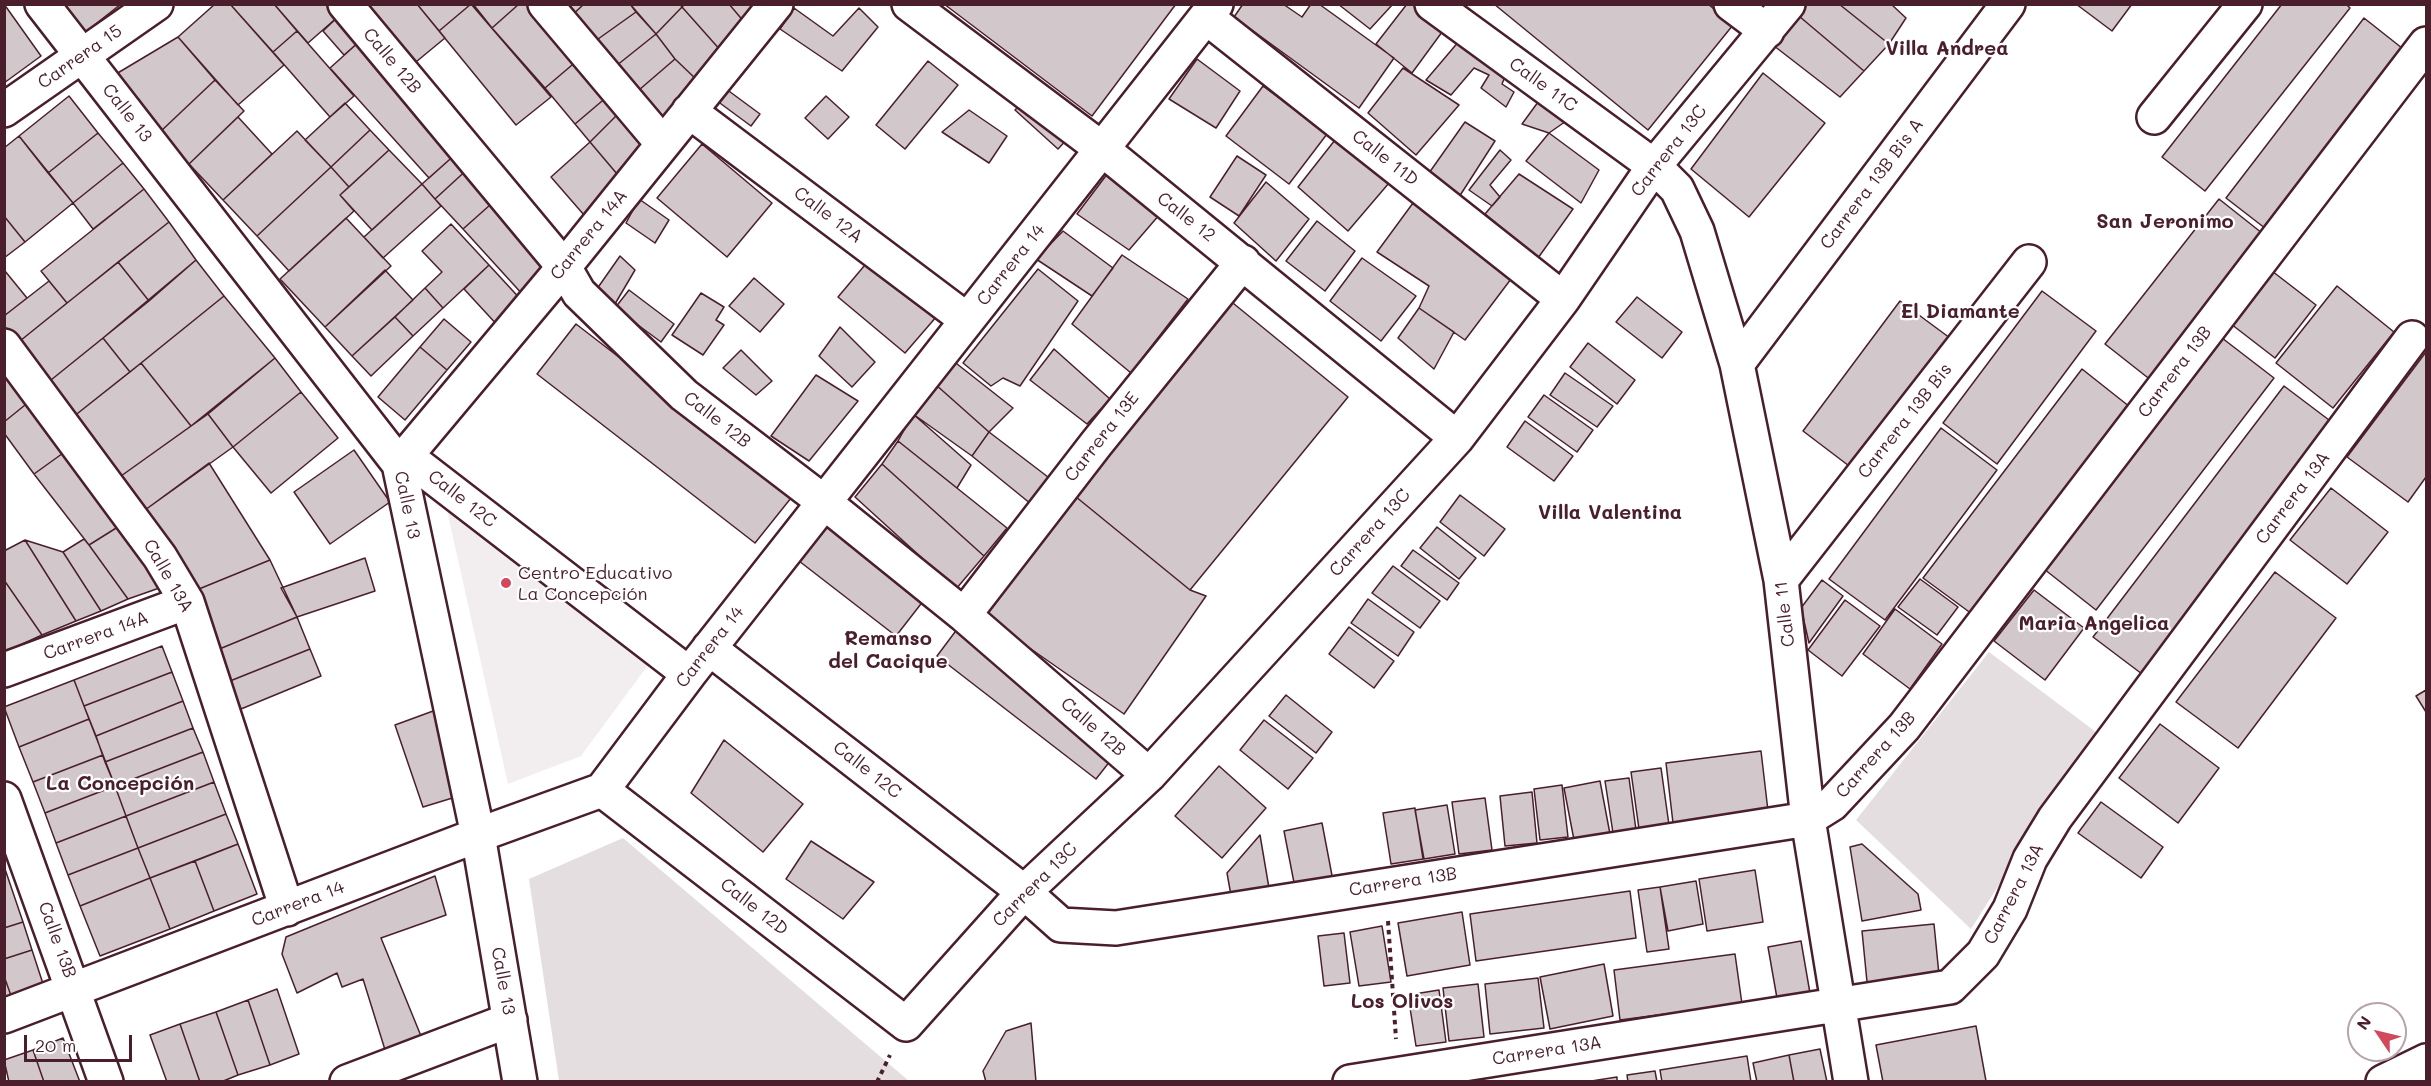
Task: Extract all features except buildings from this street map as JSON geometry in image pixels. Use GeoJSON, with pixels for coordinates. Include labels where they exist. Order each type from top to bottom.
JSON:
{"type":"FeatureCollection","features":[{"type":"Feature","properties":{"kind":"street","name":"Calle 13"},"geometry":{"type":"LineString","coordinates":[[42,4],[403,460],[477,835],[520,1082]]}},
{"type":"Feature","properties":{"kind":"street","name":"Carrera 15"},"geometry":{"type":"LineString","coordinates":[[4,110],[156,4]]}},
{"type":"Feature","properties":{"kind":"street","name":"Calle 12B"},"geometry":{"type":"LineString","coordinates":[[345,4],[564,267],[579,293],[684,395],[824,502],[964,615],[1149,775]]}},
{"type":"Feature","properties":{"kind":"street"},"geometry":{"type":"LineString","coordinates":[[545,4],[663,144]]}},
{"type":"Feature","properties":{"kind":"street","name":"Carrera 14A"},"geometry":{"type":"LineString","coordinates":[[403,460],[564,267],[776,4]]}},
{"type":"Feature","properties":{"kind":"street","name":"Calle 12"},"geometry":{"type":"LineString","coordinates":[[909,4],[1102,149],[1457,438]]}},
{"type":"Feature","properties":{"kind":"street"},"geometry":{"type":"LineString","coordinates":[[1731,4],[1767,31]]}},
{"type":"Feature","properties":{"kind":"street","name":"Carrera 13C"},"geometry":{"type":"LineString","coordinates":[[906,1024],[1024,892],[1149,775],[1457,438],[1563,299],[1654,166],[1788,4]]}},
{"type":"Feature","properties":{"kind":"street","name":"Carrera 13B Bis A"},"geometry":{"type":"LineString","coordinates":[[1737,364],[2008,4]]}},
{"type":"Feature","properties":{"kind":"street"},"geometry":{"type":"LineString","coordinates":[[2154,117],[2245,4]]}},
{"type":"Feature","properties":{"kind":"street","name":"Calle 11C"},"geometry":{"type":"LineString","coordinates":[[1434,5],[1654,166]]}},
{"type":"Feature","properties":{"kind":"street","name":"Carrera 14"},"geometry":{"type":"LineString","coordinates":[[4,1016],[477,835],[602,790],[709,648],[1211,11]]}},
{"type":"Feature","properties":{"kind":"street","name":"Calle 11D"},"geometry":{"type":"LineString","coordinates":[[1211,11],[1563,299]]}},
{"type":"Feature","properties":{"kind":"street","name":"Carrera 13B"},"geometry":{"type":"LineString","coordinates":[[1024,892],[1061,925],[1116,928],[1808,819],[1832,804],[1904,727],[2427,44]]}},
{"type":"Feature","properties":{"kind":"street","name":"Calle 12A"},"geometry":{"type":"LineString","coordinates":[[689,111],[967,320]]}},
{"type":"Feature","properties":{"kind":"street","name":"Calle 11"},"geometry":{"type":"LineString","coordinates":[[1654,166],[1677,189],[1697,231],[1737,364],[1781,580],[1808,819],[1851,1082]]}},
{"type":"Feature","properties":{"kind":"street","name":"Carrera 13E"},"geometry":{"type":"LineString","coordinates":[[964,615],[1096,444],[1243,262]]}},
{"type":"Feature","properties":{"kind":"street","name":"Carrera 13B Bis"},"geometry":{"type":"LineString","coordinates":[[1781,580],[2029,262]]}},
{"type":"Feature","properties":{"kind":"street","name":"Carrera 13A"},"geometry":{"type":"LineString","coordinates":[[1350,1082],[1950,987],[1983,954],[2010,909],[2030,859],[2055,818],[2412,338]]}},
{"type":"Feature","properties":{"kind":"street","name":"Calle 13A"},"geometry":{"type":"LineString","coordinates":[[4,346],[160,557],[187,602],[287,909]]}},
{"type":"Feature","properties":{"kind":"street","name":"Calle 12C"},"geometry":{"type":"LineString","coordinates":[[403,460],[689,674]]}},
{"type":"Feature","properties":{"kind":"street","name":"Carrera 14A"},"geometry":{"type":"LineString","coordinates":[[6,668],[187,602]]}},
{"type":"Feature","properties":{"kind":"street","name":"Calle 12C"},"geometry":{"type":"LineString","coordinates":[[709,648],[1024,892]]}},
{"type":"Feature","properties":{"kind":"street","name":"Calle 12D"},"geometry":{"type":"LineString","coordinates":[[602,790],[906,1024]]}},
{"type":"Feature","properties":{"kind":"street","name":"Calle 13B"},"geometry":{"type":"LineString","coordinates":[[4,799],[75,989],[106,1082]]}},
{"type":"Feature","properties":{"kind":"street"},"geometry":{"type":"LineString","coordinates":[[347,1082],[510,1020]]}},
{"type":"Feature","properties":{"kind":"street"},"geometry":{"type":"LineString","coordinates":[[2384,1082],[2427,1061]]}},
{"type":"Feature","properties":{"kind":"path"},"geometry":{"type":"LineString","coordinates":[[1385,885],[1398,1074]]}},
{"type":"Feature","properties":{"kind":"shaded area","name":"Centro Educativo La Concepción"},"geometry":{"type":"Polygon","coordinates":[[[446,506],[651,661],[581,756],[508,784],[446,506]]]}},
{"type":"Feature","properties":{"kind":"shaded area"},"geometry":{"type":"Polygon","coordinates":[[[1989,652],[2096,732],[1971,929],[1856,820],[1989,652]]]}},
{"type":"Feature","properties":{"kind":"shaded area"},"geometry":{"type":"Polygon","coordinates":[[[623,838],[909,1081],[559,1081],[529,879],[623,838]]]}},
{"type":"Feature","properties":{"kind":"place","name":"Centro Educativo La Concepción"},"geometry":{"type":"Point","coordinates":[506,583]}},
{"type":"Feature","properties":{"kind":"district","name":"Villa Andrea"},"geometry":{"type":"Point","coordinates":[1947,49]}},
{"type":"Feature","properties":{"kind":"district","name":"San Jeronimo"},"geometry":{"type":"Point","coordinates":[2165,222]}},
{"type":"Feature","properties":{"kind":"district","name":"El Diamante"},"geometry":{"type":"Point","coordinates":[1960,312]}},
{"type":"Feature","properties":{"kind":"district","name":"Villa Valentina"},"geometry":{"type":"Point","coordinates":[1610,513]}},
{"type":"Feature","properties":{"kind":"district","name":"Maria Angelica"},"geometry":{"type":"Point","coordinates":[2094,624]}},
{"type":"Feature","properties":{"kind":"district","name":"Remanso del Cacique"},"geometry":{"type":"Point","coordinates":[888,650]}},
{"type":"Feature","properties":{"kind":"district","name":"La Concepción"},"geometry":{"type":"Point","coordinates":[120,784]}},
{"type":"Feature","properties":{"kind":"district","name":"Los Olivos"},"geometry":{"type":"Point","coordinates":[1402,1002]}}]}
